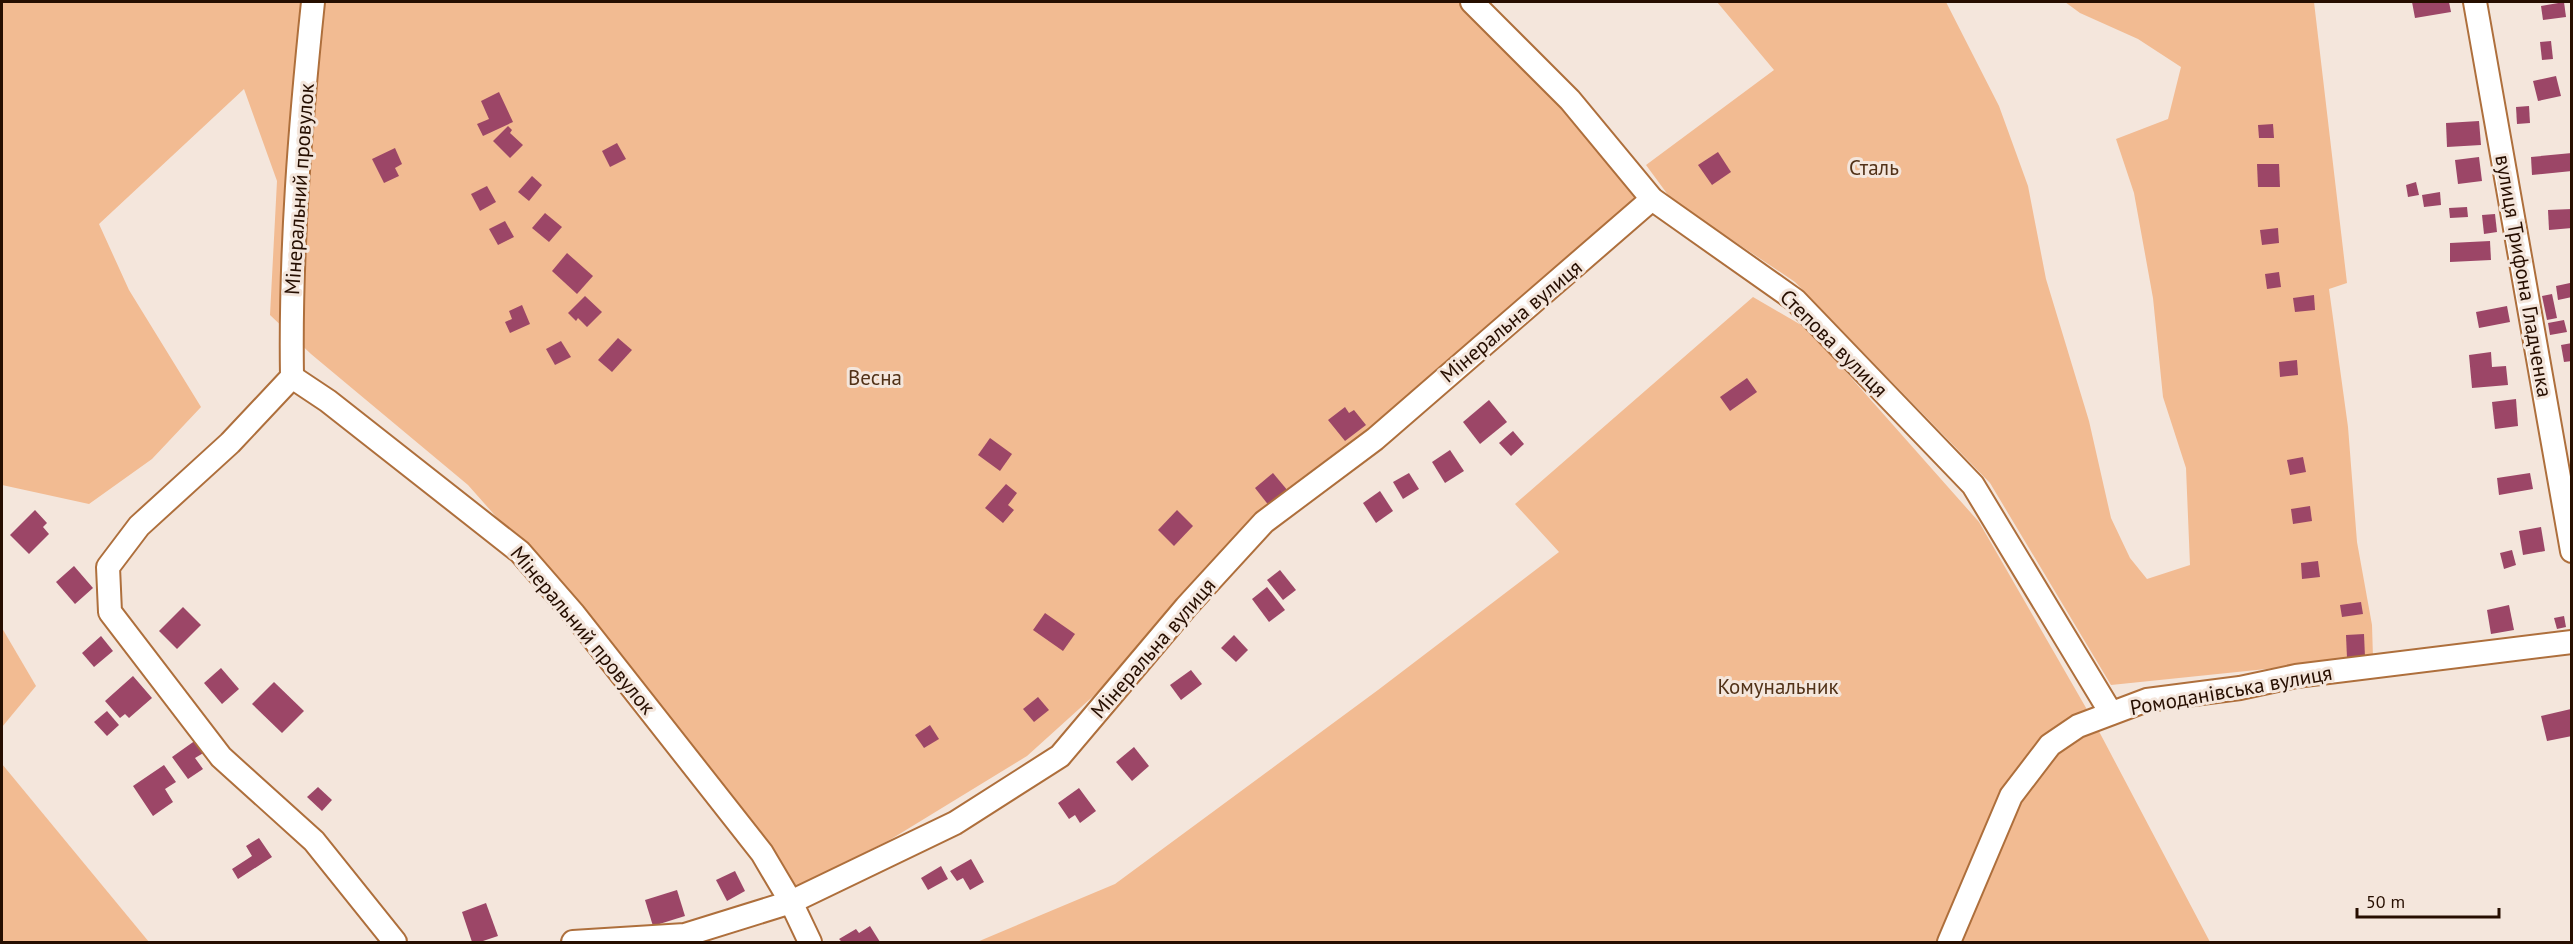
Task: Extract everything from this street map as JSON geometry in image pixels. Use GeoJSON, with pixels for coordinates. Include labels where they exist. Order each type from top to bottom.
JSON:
{"type":"FeatureCollection","features":[{"type":"Feature","properties":{"kind":"street","name":"Мінеральний провулок"},"geometry":{"type":"LineString","coordinates":[[313,2],[296,196],[291,304],[292,377],[423,474],[520,552],[574,614],[755,844],[791,902],[810,942]]}},
{"type":"Feature","properties":{"kind":"street","name":"Степова вулиця"},"geometry":{"type":"LineString","coordinates":[[1472,2],[1570,100],[1652,199],[1795,300],[1973,485],[2111,712]]}},
{"type":"Feature","properties":{"kind":"street","name":"вулиця Трифона Гладченка"},"geometry":{"type":"LineString","coordinates":[[2475,2],[2571,551]]}},
{"type":"Feature","properties":{"kind":"street","name":"Мінеральна вулиця"},"geometry":{"type":"LineString","coordinates":[[573,942],[685,935],[791,902],[955,823],[1060,756],[1186,607],[1264,522],[1375,439],[1652,199]]}},
{"type":"Feature","properties":{"kind":"street"},"geometry":{"type":"LineString","coordinates":[[292,377],[230,442],[139,526],[108,567],[110,612],[221,757],[314,841],[395,942]]}},
{"type":"Feature","properties":{"kind":"street","name":"Ромоданівська вулиця"},"geometry":{"type":"LineString","coordinates":[[1949,942],[2011,796],[2050,744],[2078,726],[2147,700],[2240,688],[2296,676],[2571,642]]}},
{"type":"Feature","properties":{"kind":"green space","name":"Весна"},"geometry":{"type":"Polygon","coordinates":[[[2,2],[1458,2],[1557,100],[1642,199],[1394,418],[1224,548],[1120,672],[1027,756],[888,841],[793,888],[648,688],[468,485],[311,354],[270,315],[277,181],[244,89],[99,224],[129,290],[201,407],[152,459],[89,504],[2,485],[2,2]]]}},
{"type":"Feature","properties":{"kind":"green space","name":"Сталь"},"geometry":{"type":"Polygon","coordinates":[[[1717,2],[1946,2],[1999,106],[2028,186],[2046,279],[2089,421],[2111,518],[2130,558],[2147,579],[2190,565],[2186,468],[2163,397],[2153,298],[2134,193],[2116,139],[2168,119],[2181,67],[2138,39],[2080,13],[2065,2],[2314,2],[2347,283],[2329,289],[2348,427],[2357,542],[2372,625],[2373,658],[2111,685],[1990,483],[1795,282],[1671,199],[1646,165],[1774,70],[1717,2]]]}},
{"type":"Feature","properties":{"kind":"green space","name":"Комунальник"},"geometry":{"type":"Polygon","coordinates":[[[1753,297],[1808,329],[1979,522],[2093,720],[2210,942],[977,942],[1115,884],[1378,690],[1559,552],[1515,504],[1753,297]]]}},
{"type":"Feature","properties":{"kind":"green space"},"geometry":{"type":"Polygon","coordinates":[[[2,628],[36,686],[2,727],[2,628]]]}},
{"type":"Feature","properties":{"kind":"green space"},"geometry":{"type":"Polygon","coordinates":[[[2,764],[149,942],[2,942],[2,764]]]}},
{"type":"Feature","properties":{"kind":"building"},"geometry":{"type":"Polygon","coordinates":[[[2412,2],[2449,2],[2451,12],[2415,18],[2412,2]]]}},
{"type":"Feature","properties":{"kind":"building"},"geometry":{"type":"Polygon","coordinates":[[[2564,2],[2566,17],[2543,20],[2541,6],[2564,2]]]}},
{"type":"Feature","properties":{"kind":"building"},"geometry":{"type":"Polygon","coordinates":[[[2551,41],[2553,59],[2542,60],[2540,42],[2551,41]]]}},
{"type":"Feature","properties":{"kind":"building"},"geometry":{"type":"Polygon","coordinates":[[[2556,76],[2561,96],[2538,101],[2533,81],[2556,76]]]}},
{"type":"Feature","properties":{"kind":"building"},"geometry":{"type":"Polygon","coordinates":[[[499,92],[513,122],[483,136],[477,124],[489,119],[481,101],[499,92]]]}},
{"type":"Feature","properties":{"kind":"building"},"geometry":{"type":"Polygon","coordinates":[[[2529,106],[2530,123],[2517,124],[2516,107],[2529,106]]]}},
{"type":"Feature","properties":{"kind":"building"},"geometry":{"type":"Polygon","coordinates":[[[2479,121],[2481,145],[2447,147],[2446,123],[2479,121]]]}},
{"type":"Feature","properties":{"kind":"building"},"geometry":{"type":"Polygon","coordinates":[[[2273,124],[2274,138],[2259,138],[2258,125],[2273,124]]]}},
{"type":"Feature","properties":{"kind":"building"},"geometry":{"type":"Polygon","coordinates":[[[508,126],[512,130],[510,133],[523,145],[510,158],[493,141],[508,126]]]}},
{"type":"Feature","properties":{"kind":"building"},"geometry":{"type":"Polygon","coordinates":[[[617,143],[626,159],[610,167],[602,151],[617,143]]]}},
{"type":"Feature","properties":{"kind":"building"},"geometry":{"type":"Polygon","coordinates":[[[395,148],[402,164],[395,168],[399,176],[384,183],[372,159],[395,148]]]}},
{"type":"Feature","properties":{"kind":"building"},"geometry":{"type":"Polygon","coordinates":[[[1718,152],[1731,172],[1712,185],[1698,165],[1718,152]]]}},
{"type":"Feature","properties":{"kind":"building"},"geometry":{"type":"Polygon","coordinates":[[[2572,153],[2572,171],[2532,175],[2531,157],[2572,153]]]}},
{"type":"Feature","properties":{"kind":"building"},"geometry":{"type":"Polygon","coordinates":[[[2479,157],[2482,181],[2458,184],[2455,160],[2479,157]]]}},
{"type":"Feature","properties":{"kind":"building"},"geometry":{"type":"Polygon","coordinates":[[[2257,164],[2279,164],[2280,187],[2258,187],[2257,164]]]}},
{"type":"Feature","properties":{"kind":"building"},"geometry":{"type":"Polygon","coordinates":[[[532,176],[542,185],[529,201],[518,192],[532,176]]]}},
{"type":"Feature","properties":{"kind":"building"},"geometry":{"type":"Polygon","coordinates":[[[2416,182],[2419,195],[2408,197],[2406,185],[2416,182]]]}},
{"type":"Feature","properties":{"kind":"building"},"geometry":{"type":"Polygon","coordinates":[[[487,186],[496,202],[480,211],[471,194],[487,186]]]}},
{"type":"Feature","properties":{"kind":"building"},"geometry":{"type":"Polygon","coordinates":[[[2440,192],[2441,205],[2424,207],[2422,195],[2440,192]]]}},
{"type":"Feature","properties":{"kind":"building"},"geometry":{"type":"Polygon","coordinates":[[[2467,207],[2468,217],[2450,218],[2449,208],[2467,207]]]}},
{"type":"Feature","properties":{"kind":"building"},"geometry":{"type":"Polygon","coordinates":[[[2572,209],[2572,228],[2549,230],[2548,210],[2572,209]]]}},
{"type":"Feature","properties":{"kind":"building"},"geometry":{"type":"Polygon","coordinates":[[[545,213],[562,227],[549,242],[532,228],[545,213]]]}},
{"type":"Feature","properties":{"kind":"building"},"geometry":{"type":"Polygon","coordinates":[[[2495,214],[2497,232],[2484,234],[2482,215],[2495,214]]]}},
{"type":"Feature","properties":{"kind":"building"},"geometry":{"type":"Polygon","coordinates":[[[505,221],[514,237],[498,245],[489,229],[505,221]]]}},
{"type":"Feature","properties":{"kind":"building"},"geometry":{"type":"Polygon","coordinates":[[[2278,228],[2279,243],[2262,245],[2260,230],[2278,228]]]}},
{"type":"Feature","properties":{"kind":"building"},"geometry":{"type":"Polygon","coordinates":[[[2490,241],[2491,260],[2450,262],[2450,243],[2490,241]]]}},
{"type":"Feature","properties":{"kind":"building"},"geometry":{"type":"Polygon","coordinates":[[[567,253],[593,276],[577,294],[552,271],[567,253]]]}},
{"type":"Feature","properties":{"kind":"building"},"geometry":{"type":"Polygon","coordinates":[[[2279,272],[2281,287],[2267,289],[2265,274],[2279,272]]]}},
{"type":"Feature","properties":{"kind":"building"},"geometry":{"type":"Polygon","coordinates":[[[2570,283],[2572,297],[2558,300],[2556,286],[2570,283]]]}},
{"type":"Feature","properties":{"kind":"building"},"geometry":{"type":"Polygon","coordinates":[[[2552,294],[2557,318],[2547,320],[2542,296],[2552,294]]]}},
{"type":"Feature","properties":{"kind":"building"},"geometry":{"type":"Polygon","coordinates":[[[2314,295],[2315,310],[2295,312],[2293,298],[2314,295]]]}},
{"type":"Feature","properties":{"kind":"building"},"geometry":{"type":"Polygon","coordinates":[[[585,296],[602,312],[587,327],[578,318],[576,321],[568,313],[585,296]]]}},
{"type":"Feature","properties":{"kind":"building"},"geometry":{"type":"Polygon","coordinates":[[[522,305],[530,324],[510,333],[505,322],[512,319],[509,311],[522,305]]]}},
{"type":"Feature","properties":{"kind":"building"},"geometry":{"type":"Polygon","coordinates":[[[2507,306],[2510,322],[2479,328],[2476,312],[2507,306]]]}},
{"type":"Feature","properties":{"kind":"building"},"geometry":{"type":"Polygon","coordinates":[[[2564,320],[2567,332],[2550,335],[2548,323],[2564,320]]]}},
{"type":"Feature","properties":{"kind":"building"},"geometry":{"type":"Polygon","coordinates":[[[618,338],[632,350],[612,372],[598,360],[618,338]]]}},
{"type":"Feature","properties":{"kind":"building"},"geometry":{"type":"Polygon","coordinates":[[[561,341],[571,357],[555,365],[546,349],[561,341]]]}},
{"type":"Feature","properties":{"kind":"building"},"geometry":{"type":"Polygon","coordinates":[[[2572,343],[2572,361],[2564,362],[2561,345],[2572,343]]]}},
{"type":"Feature","properties":{"kind":"building"},"geometry":{"type":"Polygon","coordinates":[[[2491,352],[2492,367],[2506,366],[2508,385],[2472,388],[2469,355],[2491,352]]]}},
{"type":"Feature","properties":{"kind":"building"},"geometry":{"type":"Polygon","coordinates":[[[2297,360],[2298,375],[2280,377],[2279,362],[2297,360]]]}},
{"type":"Feature","properties":{"kind":"building"},"geometry":{"type":"Polygon","coordinates":[[[1747,378],[1757,392],[1730,411],[1720,397],[1747,378]]]}},
{"type":"Feature","properties":{"kind":"building"},"geometry":{"type":"Polygon","coordinates":[[[2516,399],[2518,426],[2495,429],[2492,402],[2516,399]]]}},
{"type":"Feature","properties":{"kind":"building"},"geometry":{"type":"Polygon","coordinates":[[[1489,400],[1507,422],[1480,444],[1463,422],[1489,400]]]}},
{"type":"Feature","properties":{"kind":"building"},"geometry":{"type":"Polygon","coordinates":[[[1345,407],[1349,413],[1354,410],[1366,425],[1345,441],[1328,420],[1345,407]]]}},
{"type":"Feature","properties":{"kind":"building"},"geometry":{"type":"Polygon","coordinates":[[[1513,431],[1524,444],[1511,456],[1499,443],[1513,431]]]}},
{"type":"Feature","properties":{"kind":"building"},"geometry":{"type":"Polygon","coordinates":[[[990,438],[1012,454],[1000,471],[978,455],[990,438]]]}},
{"type":"Feature","properties":{"kind":"building"},"geometry":{"type":"Polygon","coordinates":[[[1450,450],[1464,471],[1445,483],[1432,462],[1450,450]]]}},
{"type":"Feature","properties":{"kind":"building"},"geometry":{"type":"Polygon","coordinates":[[[2303,457],[2306,472],[2290,475],[2287,460],[2303,457]]]}},
{"type":"Feature","properties":{"kind":"building"},"geometry":{"type":"Polygon","coordinates":[[[1273,473],[1288,491],[1270,507],[1255,488],[1273,473]]]}},
{"type":"Feature","properties":{"kind":"building"},"geometry":{"type":"Polygon","coordinates":[[[1409,473],[1419,489],[1403,499],[1393,482],[1409,473]]]}},
{"type":"Feature","properties":{"kind":"building"},"geometry":{"type":"Polygon","coordinates":[[[2530,473],[2533,489],[2499,495],[2497,478],[2530,473]]]}},
{"type":"Feature","properties":{"kind":"building"},"geometry":{"type":"Polygon","coordinates":[[[1006,484],[1017,493],[1008,505],[1014,510],[1003,523],[985,508],[1006,484]]]}},
{"type":"Feature","properties":{"kind":"building"},"geometry":{"type":"Polygon","coordinates":[[[1380,491],[1393,511],[1376,523],[1363,503],[1380,491]]]}},
{"type":"Feature","properties":{"kind":"building"},"geometry":{"type":"Polygon","coordinates":[[[2310,506],[2312,521],[2293,524],[2291,509],[2310,506]]]}},
{"type":"Feature","properties":{"kind":"building"},"geometry":{"type":"Polygon","coordinates":[[[35,510],[47,523],[43,527],[49,534],[29,554],[10,535],[35,510]]]}},
{"type":"Feature","properties":{"kind":"building"},"geometry":{"type":"Polygon","coordinates":[[[1177,510],[1193,526],[1174,546],[1158,530],[1177,510]]]}},
{"type":"Feature","properties":{"kind":"building"},"geometry":{"type":"Polygon","coordinates":[[[2541,527],[2545,551],[2523,555],[2519,531],[2541,527]]]}},
{"type":"Feature","properties":{"kind":"building"},"geometry":{"type":"Polygon","coordinates":[[[2512,550],[2516,565],[2504,569],[2500,553],[2512,550]]]}},
{"type":"Feature","properties":{"kind":"building"},"geometry":{"type":"Polygon","coordinates":[[[2318,561],[2320,577],[2302,579],[2301,563],[2318,561]]]}},
{"type":"Feature","properties":{"kind":"building"},"geometry":{"type":"Polygon","coordinates":[[[74,566],[93,588],[75,604],[56,582],[74,566]]]}},
{"type":"Feature","properties":{"kind":"building"},"geometry":{"type":"Polygon","coordinates":[[[1280,570],[1296,590],[1283,600],[1267,580],[1280,570]]]}},
{"type":"Feature","properties":{"kind":"building"},"geometry":{"type":"Polygon","coordinates":[[[1267,587],[1285,610],[1269,622],[1252,599],[1267,587]]]}},
{"type":"Feature","properties":{"kind":"building"},"geometry":{"type":"Polygon","coordinates":[[[2361,602],[2363,614],[2342,617],[2340,605],[2361,602]]]}},
{"type":"Feature","properties":{"kind":"building"},"geometry":{"type":"Polygon","coordinates":[[[2509,605],[2514,630],[2491,634],[2487,610],[2509,605]]]}},
{"type":"Feature","properties":{"kind":"building"},"geometry":{"type":"Polygon","coordinates":[[[183,607],[201,625],[177,649],[159,631],[183,607]]]}},
{"type":"Feature","properties":{"kind":"building"},"geometry":{"type":"Polygon","coordinates":[[[1045,613],[1075,634],[1063,651],[1033,630],[1045,613]]]}},
{"type":"Feature","properties":{"kind":"building"},"geometry":{"type":"Polygon","coordinates":[[[2564,616],[2566,627],[2557,629],[2554,618],[2564,616]]]}},
{"type":"Feature","properties":{"kind":"building"},"geometry":{"type":"Polygon","coordinates":[[[2364,634],[2365,657],[2347,658],[2346,635],[2364,634]]]}},
{"type":"Feature","properties":{"kind":"building"},"geometry":{"type":"Polygon","coordinates":[[[1234,635],[1248,650],[1236,662],[1221,648],[1234,635]]]}},
{"type":"Feature","properties":{"kind":"building"},"geometry":{"type":"Polygon","coordinates":[[[101,636],[113,651],[94,667],[82,653],[101,636]]]}},
{"type":"Feature","properties":{"kind":"building"},"geometry":{"type":"Polygon","coordinates":[[[221,668],[239,689],[222,704],[204,683],[221,668]]]}},
{"type":"Feature","properties":{"kind":"building"},"geometry":{"type":"Polygon","coordinates":[[[1191,670],[1202,684],[1181,700],[1170,685],[1191,670]]]}},
{"type":"Feature","properties":{"kind":"building"},"geometry":{"type":"Polygon","coordinates":[[[133,676],[152,698],[129,718],[125,714],[120,718],[105,701],[133,676]]]}},
{"type":"Feature","properties":{"kind":"building"},"geometry":{"type":"Polygon","coordinates":[[[274,682],[304,711],[282,733],[252,704],[274,682]]]}},
{"type":"Feature","properties":{"kind":"building"},"geometry":{"type":"Polygon","coordinates":[[[1038,697],[1049,710],[1034,722],[1023,709],[1038,697]]]}},
{"type":"Feature","properties":{"kind":"building"},"geometry":{"type":"Polygon","coordinates":[[[2571,709],[2572,736],[2547,741],[2541,716],[2571,709]]]}},
{"type":"Feature","properties":{"kind":"building"},"geometry":{"type":"Polygon","coordinates":[[[107,711],[119,725],[107,736],[94,722],[107,711]]]}},
{"type":"Feature","properties":{"kind":"building"},"geometry":{"type":"Polygon","coordinates":[[[930,725],[939,739],[924,748],[915,735],[930,725]]]}},
{"type":"Feature","properties":{"kind":"building"},"geometry":{"type":"Polygon","coordinates":[[[196,740],[205,752],[195,758],[203,769],[188,779],[172,757],[196,740]]]}},
{"type":"Feature","properties":{"kind":"building"},"geometry":{"type":"Polygon","coordinates":[[[1134,747],[1149,766],[1132,781],[1116,762],[1134,747]]]}},
{"type":"Feature","properties":{"kind":"building"},"geometry":{"type":"Polygon","coordinates":[[[164,765],[176,782],[165,789],[173,802],[153,816],[133,786],[164,765]]]}},
{"type":"Feature","properties":{"kind":"building"},"geometry":{"type":"Polygon","coordinates":[[[318,787],[332,800],[322,811],[307,797],[318,787]]]}},
{"type":"Feature","properties":{"kind":"building"},"geometry":{"type":"Polygon","coordinates":[[[1079,788],[1096,811],[1080,823],[1075,815],[1069,819],[1058,803],[1079,788]]]}},
{"type":"Feature","properties":{"kind":"building"},"geometry":{"type":"Polygon","coordinates":[[[259,838],[272,857],[238,879],[232,869],[252,856],[246,846],[259,838]]]}},
{"type":"Feature","properties":{"kind":"building"},"geometry":{"type":"Polygon","coordinates":[[[971,859],[984,882],[970,890],[963,878],[957,881],[950,871],[971,859]]]}},
{"type":"Feature","properties":{"kind":"building"},"geometry":{"type":"Polygon","coordinates":[[[941,866],[948,879],[928,890],[921,878],[941,866]]]}},
{"type":"Feature","properties":{"kind":"building"},"geometry":{"type":"Polygon","coordinates":[[[735,871],[745,891],[727,901],[716,880],[735,871]]]}},
{"type":"Feature","properties":{"kind":"building"},"geometry":{"type":"Polygon","coordinates":[[[677,890],[685,916],[653,926],[645,900],[677,890]]]}},
{"type":"Feature","properties":{"kind":"building"},"geometry":{"type":"Polygon","coordinates":[[[486,903],[498,936],[472,942],[462,912],[486,903]]]}},
{"type":"Feature","properties":{"kind":"building"},"geometry":{"type":"Polygon","coordinates":[[[870,926],[880,942],[842,942],[839,939],[856,929],[859,933],[870,926]]]}}]}
